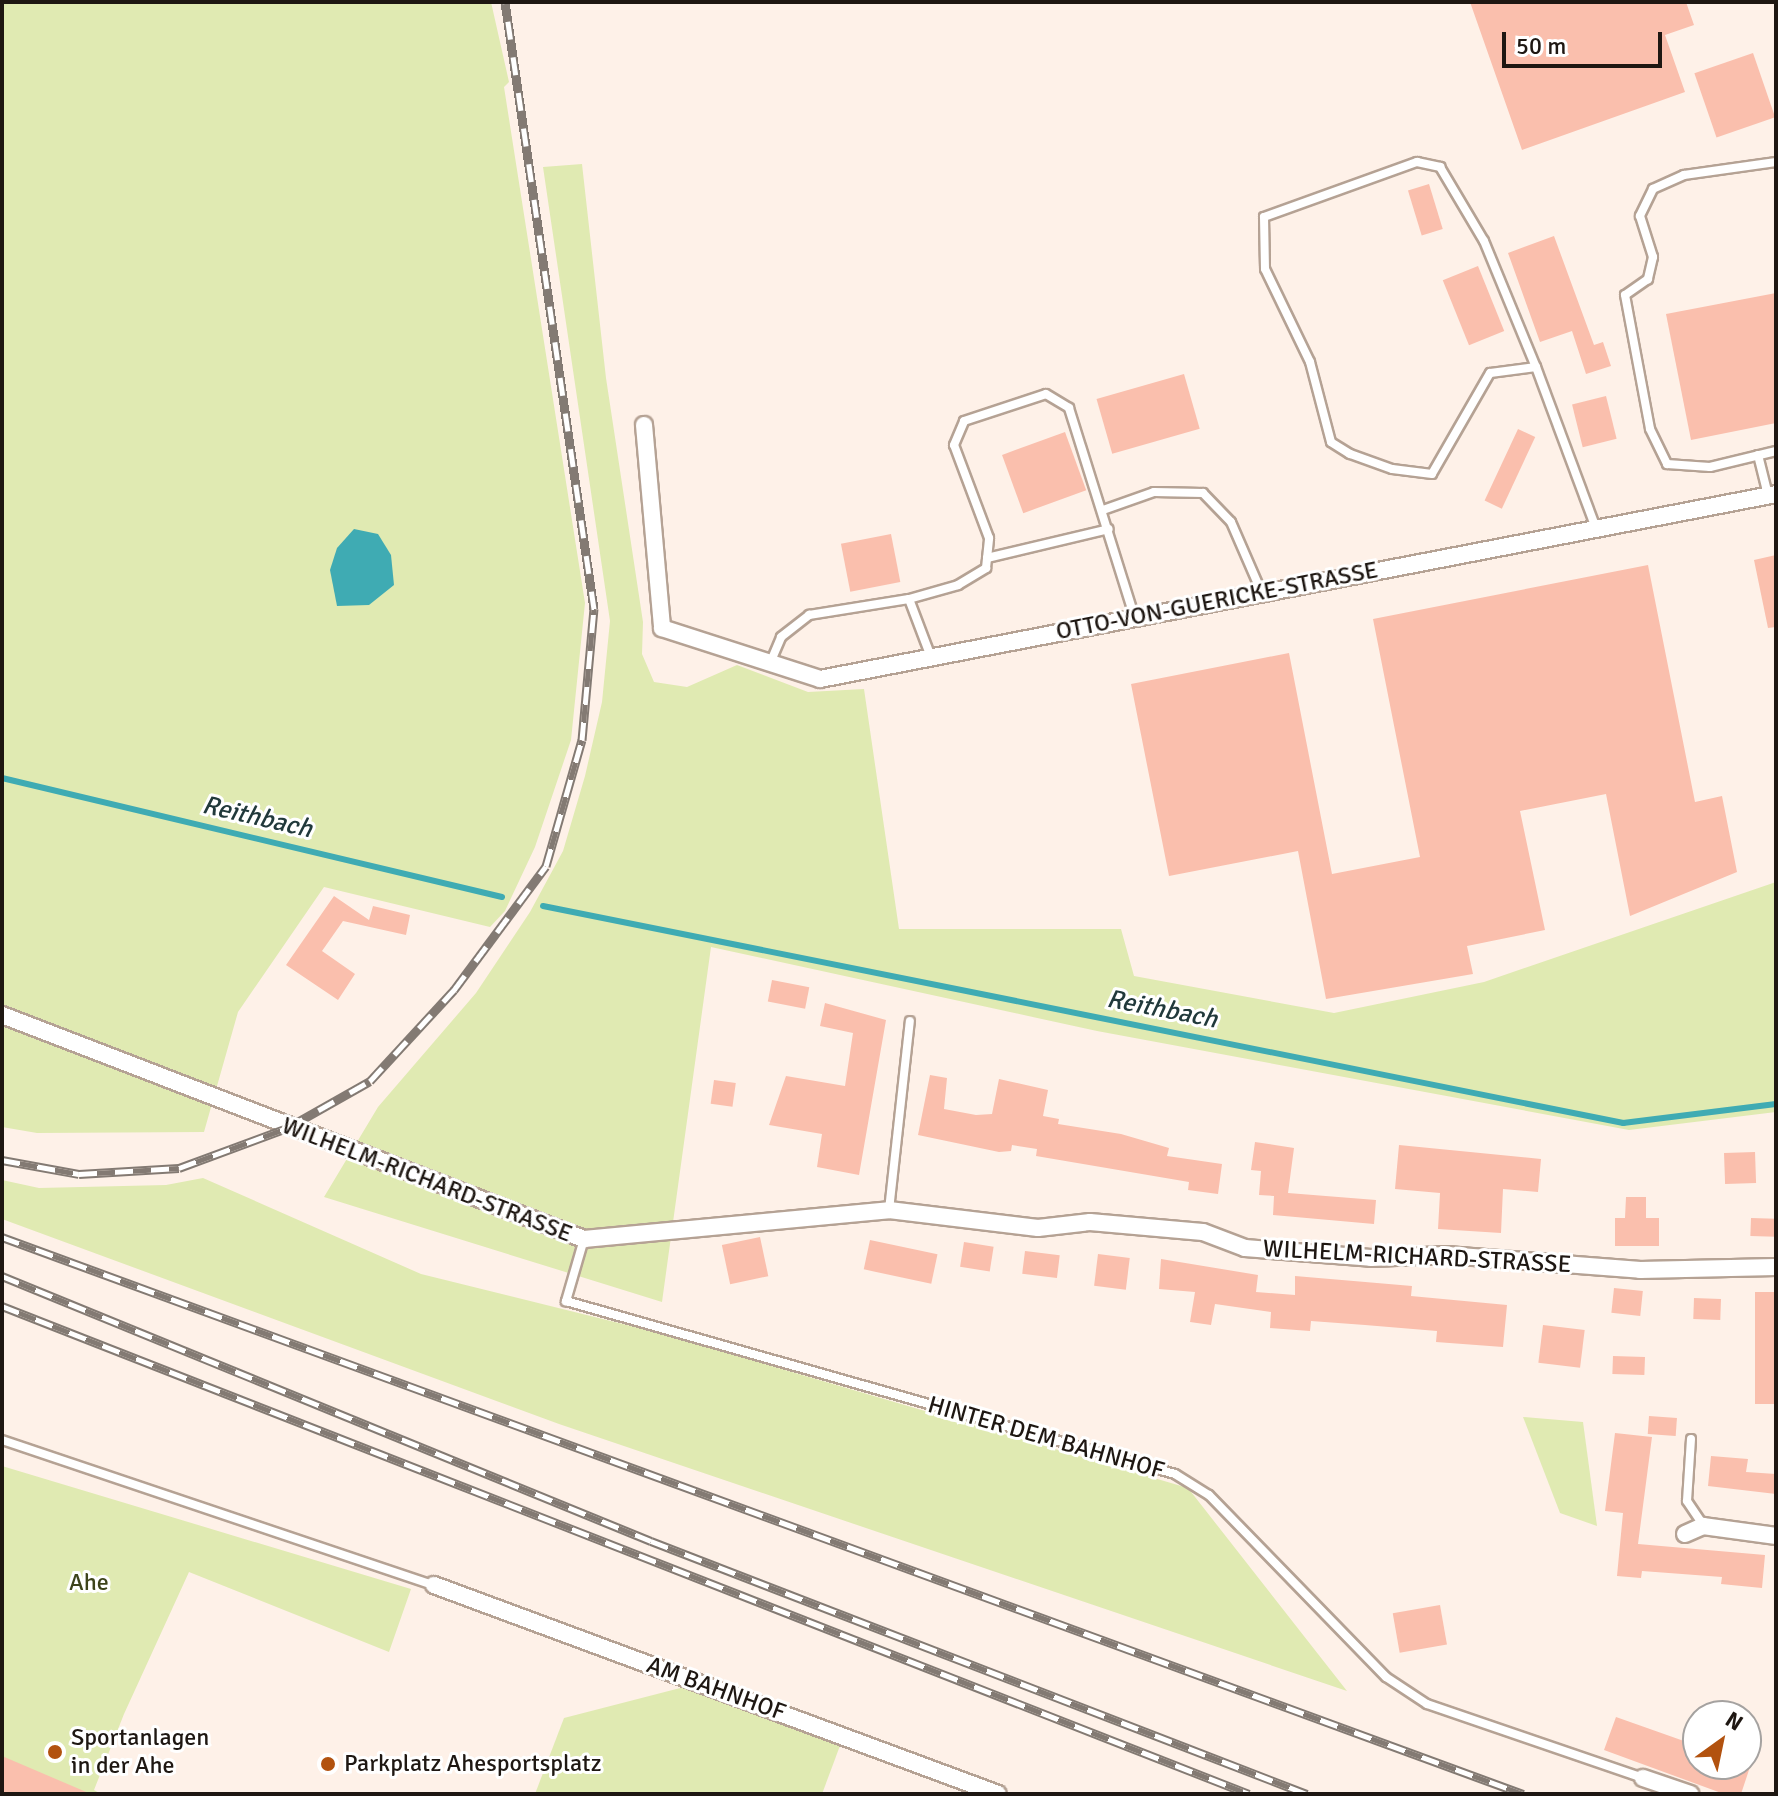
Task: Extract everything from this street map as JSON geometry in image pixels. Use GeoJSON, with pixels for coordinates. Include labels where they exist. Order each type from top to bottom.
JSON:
{"type":"FeatureCollection","features":[{"type":"Feature","properties":{"kind":"street","name":"OTTO-VON-GUERICKE-STRASSE"},"geometry":{"type":"LineString","coordinates":[[644,425],[662,628],[820,679],[1261,591],[1772,495]]}},
{"type":"Feature","properties":{"kind":"street","name":"WILHELM-RICHARD-STRASSE"},"geometry":{"type":"LineString","coordinates":[[2,1015],[584,1239],[889,1210],[1038,1228],[1090,1222],[1189,1230],[1245,1248],[1371,1258],[1447,1255],[1640,1270],[1776,1267]]}},
{"type":"Feature","properties":{"kind":"street"},"geometry":{"type":"LineString","coordinates":[[1685,1534],[1703,1526],[1776,1536]]}},
{"type":"Feature","properties":{"kind":"street","name":"AM BAHNHOF"},"geometry":{"type":"LineString","coordinates":[[434,1585],[998,1794]]}},
{"type":"Feature","properties":{"kind":"street","name":"HINTER DEM BAHNHOF"},"geometry":{"type":"LineString","coordinates":[[1643,1778],[1690,1794]]}},
{"type":"Feature","properties":{"kind":"lane"},"geometry":{"type":"LineString","coordinates":[[1536,367],[1490,373],[1432,474],[1392,469],[1350,454],[1331,442],[1310,362],[1265,269],[1264,217],[1417,162],[1440,167],[1484,241],[1536,367],[1596,528]]}},
{"type":"Feature","properties":{"kind":"lane"},"geometry":{"type":"LineString","coordinates":[[1776,162],[1684,175],[1653,189],[1640,216],[1653,257],[1648,279],[1625,295],[1650,429],[1667,464],[1710,467],[1776,451]]}},
{"type":"Feature","properties":{"kind":"lane"},"geometry":{"type":"LineString","coordinates":[[771,661],[781,637],[809,615],[909,599],[958,585],[986,568],[989,538],[954,445],[964,421],[992,407],[1046,394],[1069,408],[1135,618]]}},
{"type":"Feature","properties":{"kind":"lane"},"geometry":{"type":"LineString","coordinates":[[1758,455],[1772,495]]}},
{"type":"Feature","properties":{"kind":"lane"},"geometry":{"type":"LineString","coordinates":[[1103,510],[1154,492],[1203,493],[1231,522],[1261,591]]}},
{"type":"Feature","properties":{"kind":"lane"},"geometry":{"type":"LineString","coordinates":[[987,558],[1109,529]]}},
{"type":"Feature","properties":{"kind":"lane"},"geometry":{"type":"LineString","coordinates":[[909,599],[931,657]]}},
{"type":"Feature","properties":{"kind":"lane"},"geometry":{"type":"LineString","coordinates":[[889,1210],[910,1021]]}},
{"type":"Feature","properties":{"kind":"lane","name":"HINTER DEM BAHNHOF"},"geometry":{"type":"LineString","coordinates":[[584,1239],[566,1301],[1175,1474],[1209,1495],[1386,1677],[1427,1704],[1643,1778]]}},
{"type":"Feature","properties":{"kind":"lane"},"geometry":{"type":"LineString","coordinates":[[1691,1439],[1687,1501],[1703,1526]]}},
{"type":"Feature","properties":{"kind":"lane"},"geometry":{"type":"LineString","coordinates":[[2,1440],[434,1585]]}},
{"type":"Feature","properties":{"kind":"green space"},"geometry":{"type":"Polygon","coordinates":[[[2,2],[491,2],[509,82],[504,87],[585,603],[571,740],[535,847],[505,911],[490,927],[324,887],[238,1012],[204,1132],[37,1133],[2,1127],[2,2]]]}},
{"type":"Feature","properties":{"kind":"green space"},"geometry":{"type":"Polygon","coordinates":[[[582,164],[606,378],[643,622],[642,654],[654,682],[687,687],[737,665],[808,692],[864,689],[899,929],[1121,929],[1134,976],[1334,1013],[1484,982],[1776,882],[1776,1112],[1629,1130],[1097,1031],[711,947],[662,1302],[324,1197],[378,1107],[476,993],[530,912],[563,851],[585,776],[602,702],[610,621],[543,167],[582,164]]]}},
{"type":"Feature","properties":{"kind":"green space"},"geometry":{"type":"Polygon","coordinates":[[[203,1178],[421,1274],[659,1333],[1188,1488],[1347,1691],[559,1424],[2,1219],[2,1180],[39,1188],[166,1185],[203,1178]]]}},
{"type":"Feature","properties":{"kind":"green space"},"geometry":{"type":"Polygon","coordinates":[[[1523,1417],[1583,1422],[1597,1526],[1560,1513],[1523,1417]]]}},
{"type":"Feature","properties":{"kind":"green space","name":"Ahe"},"geometry":{"type":"Polygon","coordinates":[[[2,1466],[411,1589],[389,1652],[189,1572],[124,1714],[94,1790],[101,1794],[2,1794],[2,1466]]]}},
{"type":"Feature","properties":{"kind":"green space"},"geometry":{"type":"Polygon","coordinates":[[[688,1686],[841,1743],[822,1794],[535,1794],[564,1718],[688,1686]]]}},
{"type":"Feature","properties":{"kind":"water"},"geometry":{"type":"Polygon","coordinates":[[[354,529],[378,534],[391,555],[394,585],[369,605],[337,606],[330,570],[337,548],[354,529]]]}},
{"type":"Feature","properties":{"kind":"building"},"geometry":{"type":"Polygon","coordinates":[[[1470,2],[1686,2],[1694,25],[1665,35],[1685,92],[1522,150],[1470,2]]]}},
{"type":"Feature","properties":{"kind":"building"},"geometry":{"type":"Polygon","coordinates":[[[1753,53],[1775,117],[1717,137],[1694,73],[1753,53]]]}},
{"type":"Feature","properties":{"kind":"building"},"geometry":{"type":"Polygon","coordinates":[[[1429,184],[1443,229],[1422,235],[1408,190],[1429,184]]]}},
{"type":"Feature","properties":{"kind":"building"},"geometry":{"type":"Polygon","coordinates":[[[1554,236],[1594,345],[1603,342],[1611,366],[1586,374],[1572,331],[1540,342],[1508,253],[1554,236]]]}},
{"type":"Feature","properties":{"kind":"building"},"geometry":{"type":"Polygon","coordinates":[[[1478,266],[1504,331],[1469,345],[1443,280],[1478,266]]]}},
{"type":"Feature","properties":{"kind":"building"},"geometry":{"type":"Polygon","coordinates":[[[1776,293],[1776,423],[1691,440],[1666,314],[1776,293]]]}},
{"type":"Feature","properties":{"kind":"building"},"geometry":{"type":"Polygon","coordinates":[[[1184,374],[1200,429],[1112,454],[1097,399],[1184,374]]]}},
{"type":"Feature","properties":{"kind":"building"},"geometry":{"type":"Polygon","coordinates":[[[1606,396],[1617,439],[1583,447],[1572,404],[1606,396]]]}},
{"type":"Feature","properties":{"kind":"building"},"geometry":{"type":"Polygon","coordinates":[[[1518,429],[1535,437],[1502,509],[1485,501],[1518,429]]]}},
{"type":"Feature","properties":{"kind":"building"},"geometry":{"type":"Polygon","coordinates":[[[1065,432],[1086,490],[1023,513],[1002,455],[1065,432]]]}},
{"type":"Feature","properties":{"kind":"building"},"geometry":{"type":"Polygon","coordinates":[[[891,534],[900,582],[850,592],[841,544],[891,534]]]}},
{"type":"Feature","properties":{"kind":"building"},"geometry":{"type":"Polygon","coordinates":[[[1776,555],[1776,627],[1768,628],[1754,560],[1776,555]]]}},
{"type":"Feature","properties":{"kind":"building"},"geometry":{"type":"Polygon","coordinates":[[[1648,565],[1695,802],[1722,796],[1737,872],[1630,916],[1606,794],[1520,811],[1545,930],[1467,946],[1473,974],[1326,999],[1298,851],[1169,876],[1131,684],[1289,653],[1332,874],[1420,857],[1373,619],[1648,565]]]}},
{"type":"Feature","properties":{"kind":"building"},"geometry":{"type":"Polygon","coordinates":[[[334,896],[369,920],[373,906],[410,915],[406,935],[343,921],[322,951],[355,974],[338,1000],[286,965],[334,896]]]}},
{"type":"Feature","properties":{"kind":"building"},"geometry":{"type":"Polygon","coordinates":[[[772,980],[809,987],[805,1009],[768,1002],[772,980]]]}},
{"type":"Feature","properties":{"kind":"building"},"geometry":{"type":"Polygon","coordinates":[[[825,1003],[886,1020],[859,1175],[817,1167],[822,1134],[769,1125],[786,1076],[845,1086],[853,1033],[820,1026],[825,1003]]]}},
{"type":"Feature","properties":{"kind":"building"},"geometry":{"type":"Polygon","coordinates":[[[930,1075],[947,1078],[944,1109],[976,1115],[992,1114],[999,1079],[1048,1090],[1043,1116],[1059,1119],[1058,1124],[1121,1134],[1169,1148],[1167,1156],[1222,1164],[1218,1194],[1188,1190],[1189,1182],[1036,1156],[1037,1149],[1012,1145],[1011,1151],[999,1152],[918,1135],[930,1075]]]}},
{"type":"Feature","properties":{"kind":"building"},"geometry":{"type":"Polygon","coordinates":[[[714,1080],[736,1083],[732,1107],[711,1104],[714,1080]]]}},
{"type":"Feature","properties":{"kind":"building"},"geometry":{"type":"Polygon","coordinates":[[[1255,1142],[1294,1148],[1288,1193],[1376,1200],[1374,1224],[1273,1215],[1274,1196],[1259,1195],[1261,1171],[1251,1170],[1255,1142]]]}},
{"type":"Feature","properties":{"kind":"building"},"geometry":{"type":"Polygon","coordinates":[[[1399,1145],[1541,1159],[1538,1192],[1503,1189],[1501,1233],[1438,1229],[1440,1193],[1395,1189],[1399,1145]]]}},
{"type":"Feature","properties":{"kind":"building"},"geometry":{"type":"Polygon","coordinates":[[[1755,1152],[1756,1183],[1725,1184],[1724,1153],[1755,1152]]]}},
{"type":"Feature","properties":{"kind":"building"},"geometry":{"type":"Polygon","coordinates":[[[1626,1197],[1646,1197],[1646,1218],[1659,1218],[1659,1246],[1615,1246],[1615,1218],[1625,1218],[1626,1197]]]}},
{"type":"Feature","properties":{"kind":"building"},"geometry":{"type":"Polygon","coordinates":[[[1751,1218],[1776,1219],[1775,1237],[1750,1236],[1751,1218]]]}},
{"type":"Feature","properties":{"kind":"building"},"geometry":{"type":"Polygon","coordinates":[[[760,1237],[768,1276],[730,1284],[722,1245],[760,1237]]]}},
{"type":"Feature","properties":{"kind":"building"},"geometry":{"type":"Polygon","coordinates":[[[870,1240],[937,1254],[931,1284],[864,1269],[870,1240]]]}},
{"type":"Feature","properties":{"kind":"building"},"geometry":{"type":"Polygon","coordinates":[[[964,1242],[994,1247],[990,1271],[960,1267],[964,1242]]]}},
{"type":"Feature","properties":{"kind":"building"},"geometry":{"type":"Polygon","coordinates":[[[1025,1251],[1060,1255],[1057,1278],[1022,1274],[1025,1251]]]}},
{"type":"Feature","properties":{"kind":"building"},"geometry":{"type":"Polygon","coordinates":[[[1098,1254],[1130,1258],[1126,1290],[1094,1286],[1098,1254]]]}},
{"type":"Feature","properties":{"kind":"building"},"geometry":{"type":"Polygon","coordinates":[[[1161,1259],[1258,1275],[1256,1292],[1295,1295],[1295,1276],[1412,1286],[1411,1296],[1507,1305],[1503,1347],[1436,1342],[1437,1331],[1365,1325],[1311,1321],[1310,1331],[1270,1328],[1271,1312],[1215,1304],[1211,1325],[1190,1322],[1195,1292],[1159,1289],[1161,1259]]]}},
{"type":"Feature","properties":{"kind":"building"},"geometry":{"type":"Polygon","coordinates":[[[1614,1288],[1643,1291],[1640,1316],[1611,1313],[1614,1288]]]}},
{"type":"Feature","properties":{"kind":"building"},"geometry":{"type":"Polygon","coordinates":[[[1755,1292],[1776,1292],[1776,1404],[1755,1404],[1755,1292]]]}},
{"type":"Feature","properties":{"kind":"building"},"geometry":{"type":"Polygon","coordinates":[[[1694,1298],[1721,1299],[1720,1320],[1693,1319],[1694,1298]]]}},
{"type":"Feature","properties":{"kind":"building"},"geometry":{"type":"Polygon","coordinates":[[[1543,1325],[1585,1330],[1580,1368],[1538,1363],[1543,1325]]]}},
{"type":"Feature","properties":{"kind":"building"},"geometry":{"type":"Polygon","coordinates":[[[1613,1356],[1645,1357],[1644,1375],[1612,1374],[1613,1356]]]}},
{"type":"Feature","properties":{"kind":"building"},"geometry":{"type":"Polygon","coordinates":[[[1649,1416],[1677,1418],[1676,1436],[1648,1434],[1649,1416]]]}},
{"type":"Feature","properties":{"kind":"building"},"geometry":{"type":"Polygon","coordinates":[[[1615,1433],[1652,1437],[1638,1544],[1765,1555],[1762,1588],[1721,1584],[1722,1577],[1642,1571],[1641,1578],[1617,1576],[1623,1513],[1605,1511],[1615,1433]]]}},
{"type":"Feature","properties":{"kind":"building"},"geometry":{"type":"Polygon","coordinates":[[[1711,1456],[1748,1459],[1746,1472],[1776,1474],[1776,1494],[1708,1486],[1711,1456]]]}},
{"type":"Feature","properties":{"kind":"building"},"geometry":{"type":"Polygon","coordinates":[[[1440,1605],[1447,1644],[1400,1653],[1393,1613],[1440,1605]]]}},
{"type":"Feature","properties":{"kind":"building"},"geometry":{"type":"Polygon","coordinates":[[[1616,1717],[1682,1740],[1682,1779],[1604,1750],[1616,1717]]]}},
{"type":"Feature","properties":{"kind":"building"},"geometry":{"type":"Polygon","coordinates":[[[2,1756],[91,1794],[2,1794],[2,1756]]]}},
{"type":"Feature","properties":{"kind":"building"},"geometry":{"type":"Polygon","coordinates":[[[1686,1780],[1746,1780],[1741,1794],[1724,1794],[1686,1780]]]}},
{"type":"Feature","properties":{"kind":"waterway","name":"Reithbach"},"geometry":{"type":"LineString","coordinates":[[2,778],[502,897]]}},
{"type":"Feature","properties":{"kind":"waterway","name":"Reithbach"},"geometry":{"type":"LineString","coordinates":[[543,906],[1623,1123],[1776,1104]]}},
{"type":"Feature","properties":{"kind":"railway"},"geometry":{"type":"LineString","coordinates":[[2,1160],[79,1174],[179,1168],[287,1128],[370,1081],[454,990],[546,866],[582,740],[594,609],[505,2]]}},
{"type":"Feature","properties":{"kind":"railway"},"geometry":{"type":"LineString","coordinates":[[2,1237],[1523,1794]]}},
{"type":"Feature","properties":{"kind":"railway"},"geometry":{"type":"LineString","coordinates":[[2,1276],[651,1541],[1307,1794]]}},
{"type":"Feature","properties":{"kind":"railway"},"geometry":{"type":"LineString","coordinates":[[2,1306],[1249,1794]]}},
{"type":"Feature","properties":{"kind":"place","name":"Sportanlagen in der Ahe"},"geometry":{"type":"Point","coordinates":[55,1752]}},
{"type":"Feature","properties":{"kind":"place","name":"Parkplatz Ahesportsplatz"},"geometry":{"type":"Point","coordinates":[328,1764]}}]}
